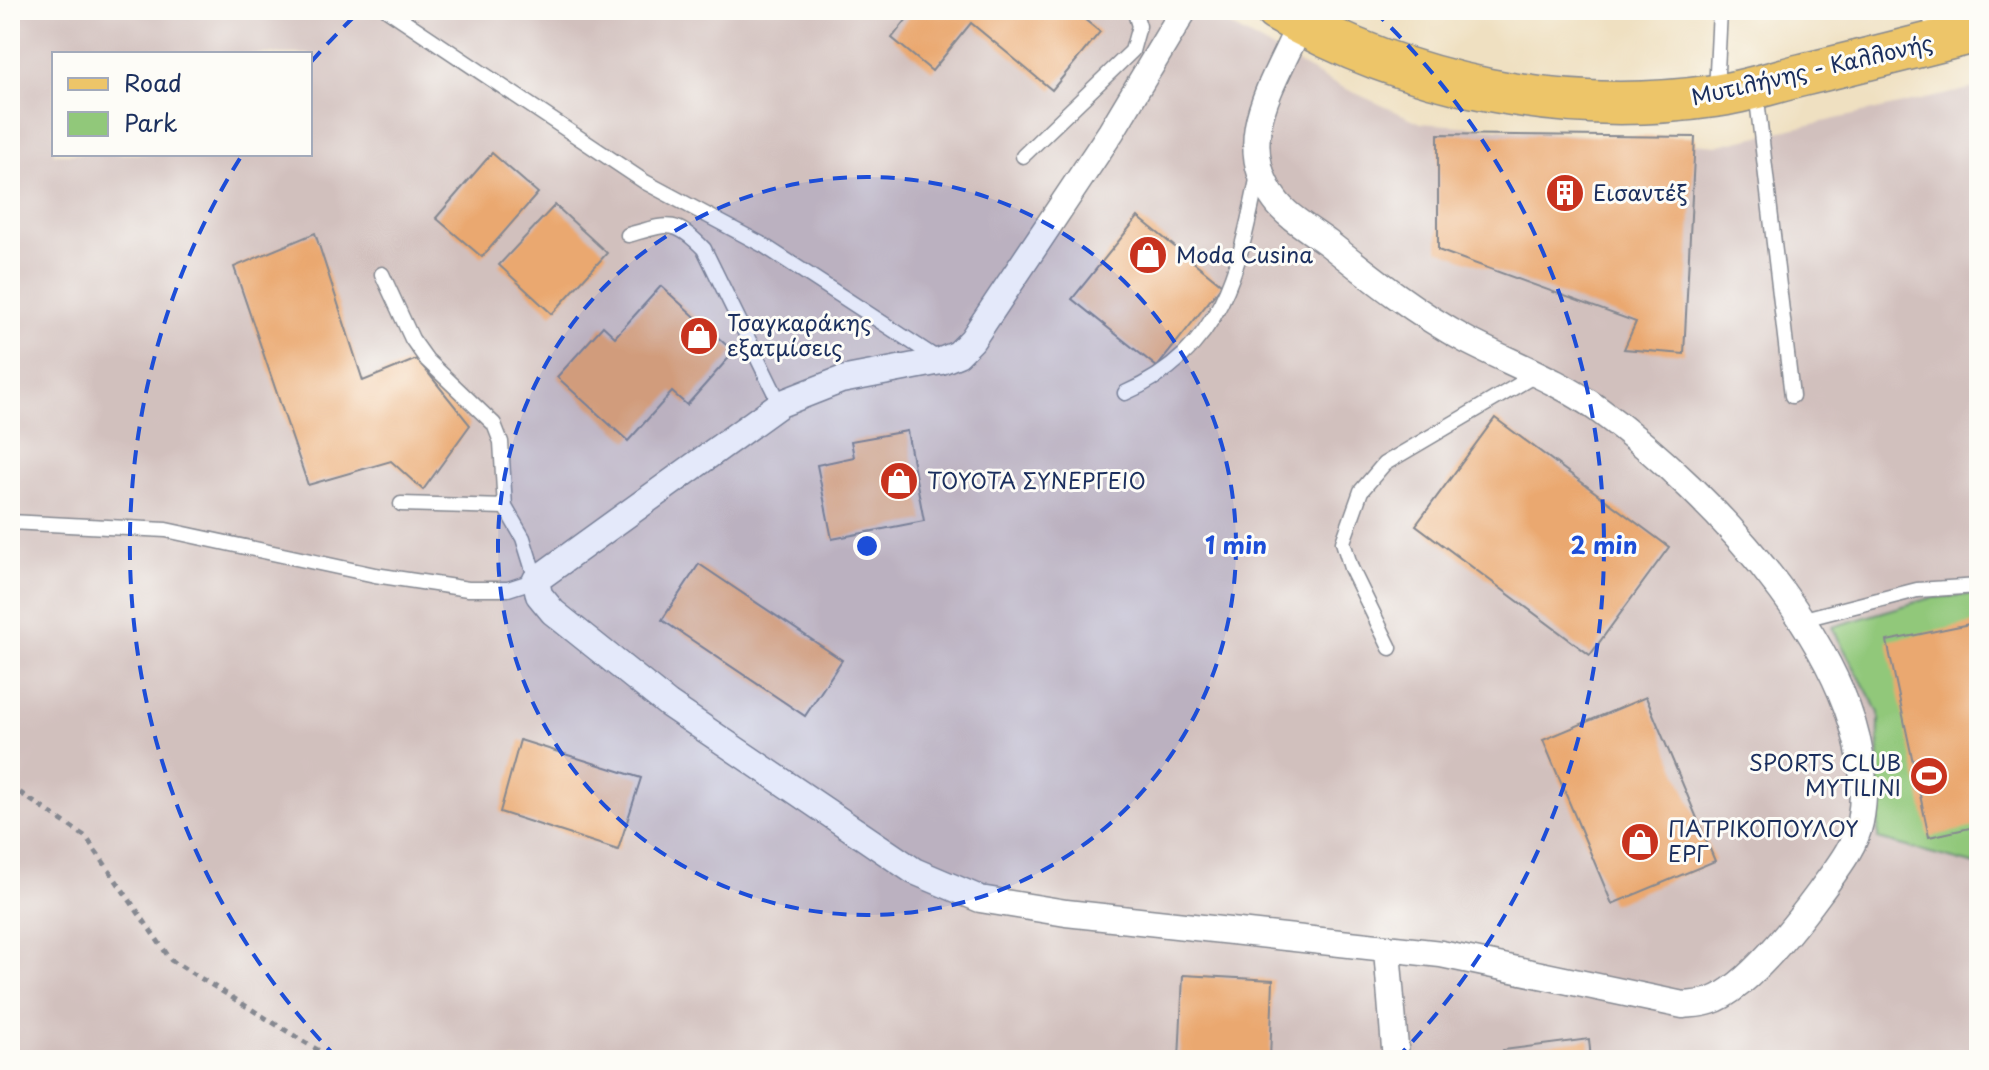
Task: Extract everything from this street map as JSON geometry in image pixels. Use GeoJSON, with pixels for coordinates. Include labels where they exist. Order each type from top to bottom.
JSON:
{"type":"FeatureCollection","features":[{"type":"Feature","properties":{"kind":"main road","name":"Μυτιλήνης - Καλλονής"},"geometry":{"type":"LineString","coordinates":[[1288,17],[1360,52],[1437,78],[1529,98],[1615,105],[1715,96],[1756,87],[1949,27]]}},
{"type":"Feature","properties":{"kind":"street"},"geometry":{"type":"LineString","coordinates":[[1184,10],[1111,132],[972,340],[958,354],[941,361],[841,380],[780,404],[536,580],[539,595],[553,612],[668,704],[914,871],[980,899],[1037,909],[1441,954],[1683,1005],[1712,1001],[1773,952],[1840,864],[1860,825],[1864,788],[1862,750],[1852,717],[1800,620],[1735,533],[1690,487],[1597,409],[1537,374],[1465,339],[1398,298],[1276,202],[1259,171],[1254,149],[1255,128],[1288,17]]}},
{"type":"Feature","properties":{"kind":"street"},"geometry":{"type":"LineString","coordinates":[[1387,950],[1396,1060]]}},
{"type":"Feature","properties":{"kind":"lane"},"geometry":{"type":"LineString","coordinates":[[388,10],[645,182],[763,245],[941,361]]}},
{"type":"Feature","properties":{"kind":"lane"},"geometry":{"type":"LineString","coordinates":[[1023,156],[1132,51],[1139,26],[1134,10]]}},
{"type":"Feature","properties":{"kind":"lane"},"geometry":{"type":"LineString","coordinates":[[1715,96],[1720,10]]}},
{"type":"Feature","properties":{"kind":"lane"},"geometry":{"type":"LineString","coordinates":[[1756,87],[1792,396]]}},
{"type":"Feature","properties":{"kind":"lane"},"geometry":{"type":"LineString","coordinates":[[1125,393],[1157,379],[1180,360],[1198,339],[1233,283],[1259,171]]}},
{"type":"Feature","properties":{"kind":"lane"},"geometry":{"type":"LineString","coordinates":[[628,235],[669,224],[686,230],[704,249],[756,363],[780,404]]}},
{"type":"Feature","properties":{"kind":"lane"},"geometry":{"type":"LineString","coordinates":[[10,522],[166,530],[375,575],[468,589],[508,589],[536,580],[523,538],[505,507],[501,442],[494,424],[427,360],[412,339],[382,274]]}},
{"type":"Feature","properties":{"kind":"lane"},"geometry":{"type":"LineString","coordinates":[[1390,648],[1351,568],[1343,542],[1361,491],[1384,464],[1537,374]]}},
{"type":"Feature","properties":{"kind":"lane"},"geometry":{"type":"LineString","coordinates":[[401,504],[505,507]]}},
{"type":"Feature","properties":{"kind":"lane"},"geometry":{"type":"LineString","coordinates":[[1800,620],[1917,590],[1979,586]]}},
{"type":"Feature","properties":{"kind":"path"},"geometry":{"type":"LineString","coordinates":[[10,786],[86,837],[171,960],[334,1060]]}},
{"type":"Feature","properties":{"kind":"shaded area"},"geometry":{"type":"Polygon","coordinates":[[[10,10],[1202,10],[1331,82],[1421,123],[1719,145],[1979,87],[1979,1060],[10,1060],[10,10]]]}},
{"type":"Feature","properties":{"kind":"green space","name":"SPORTS CLUB MYTILINI"},"geometry":{"type":"Polygon","coordinates":[[[1979,594],[1979,866],[1878,839],[1879,713],[1832,627],[1930,598],[1979,594]]]}},
{"type":"Feature","properties":{"kind":"building"},"geometry":{"type":"Polygon","coordinates":[[[914,10],[1073,10],[1100,32],[1052,90],[971,23],[932,71],[892,38],[914,10]]]}},
{"type":"Feature","properties":{"kind":"building","name":"Εισαντέξ"},"geometry":{"type":"Polygon","coordinates":[[[1438,134],[1695,137],[1684,354],[1624,349],[1636,322],[1438,250],[1438,134]]]}},
{"type":"Feature","properties":{"kind":"building"},"geometry":{"type":"Polygon","coordinates":[[[492,153],[538,193],[482,257],[436,218],[492,153]]]}},
{"type":"Feature","properties":{"kind":"building"},"geometry":{"type":"Polygon","coordinates":[[[555,205],[607,253],[552,314],[499,265],[555,205]]]}},
{"type":"Feature","properties":{"kind":"building"},"geometry":{"type":"Polygon","coordinates":[[[1138,217],[1222,285],[1157,367],[1072,299],[1138,217]]]}},
{"type":"Feature","properties":{"kind":"building"},"geometry":{"type":"Polygon","coordinates":[[[315,233],[363,381],[417,359],[470,425],[423,490],[391,461],[308,485],[234,267],[315,233]]]}},
{"type":"Feature","properties":{"kind":"building"},"geometry":{"type":"Polygon","coordinates":[[[661,286],[734,352],[687,405],[672,392],[628,441],[557,377],[603,326],[615,337],[661,286]]]}},
{"type":"Feature","properties":{"kind":"building"},"geometry":{"type":"Polygon","coordinates":[[[1495,418],[1669,547],[1590,655],[1416,525],[1495,418]]]}},
{"type":"Feature","properties":{"kind":"building"},"geometry":{"type":"Polygon","coordinates":[[[907,431],[924,521],[832,539],[817,465],[854,457],[851,441],[907,431]]]}},
{"type":"Feature","properties":{"kind":"building"},"geometry":{"type":"Polygon","coordinates":[[[699,564],[842,660],[805,716],[662,620],[699,564]]]}},
{"type":"Feature","properties":{"kind":"building"},"geometry":{"type":"Polygon","coordinates":[[[1979,622],[1979,826],[1929,837],[1887,641],[1979,622]]]}},
{"type":"Feature","properties":{"kind":"building"},"geometry":{"type":"Polygon","coordinates":[[[1646,697],[1715,861],[1612,904],[1543,740],[1646,697]]]}},
{"type":"Feature","properties":{"kind":"building"},"geometry":{"type":"Polygon","coordinates":[[[520,740],[641,778],[618,850],[500,812],[520,740]]]}},
{"type":"Feature","properties":{"kind":"building"},"geometry":{"type":"Polygon","coordinates":[[[1183,975],[1273,980],[1270,1060],[1179,1060],[1183,975]]]}},
{"type":"Feature","properties":{"kind":"building"},"geometry":{"type":"Polygon","coordinates":[[[1589,1039],[1591,1060],[1504,1060],[1503,1050],[1589,1039]]]}},
{"type":"Feature","properties":{"kind":"place","name":"Εισαντέξ"},"geometry":{"type":"Point","coordinates":[1565,193]}},
{"type":"Feature","properties":{"kind":"place","name":"Moda Cusina"},"geometry":{"type":"Point","coordinates":[1148,255]}},
{"type":"Feature","properties":{"kind":"place","name":"Τσαγκαράκης εξατμίσεις"},"geometry":{"type":"Point","coordinates":[699,336]}},
{"type":"Feature","properties":{"kind":"place","name":"ΤΟΥΟΤΑ ΣΥΝΕΡΓΕΙΟ"},"geometry":{"type":"Point","coordinates":[899,481]}},
{"type":"Feature","properties":{"kind":"place","name":"SPORTS CLUB MYTILINI"},"geometry":{"type":"Point","coordinates":[1929,776]}},
{"type":"Feature","properties":{"kind":"place","name":"ΠΑΤΡΙΚΟΠΟΥΛΟΥ ΕΡΓ"},"geometry":{"type":"Point","coordinates":[1640,842]}}]}
